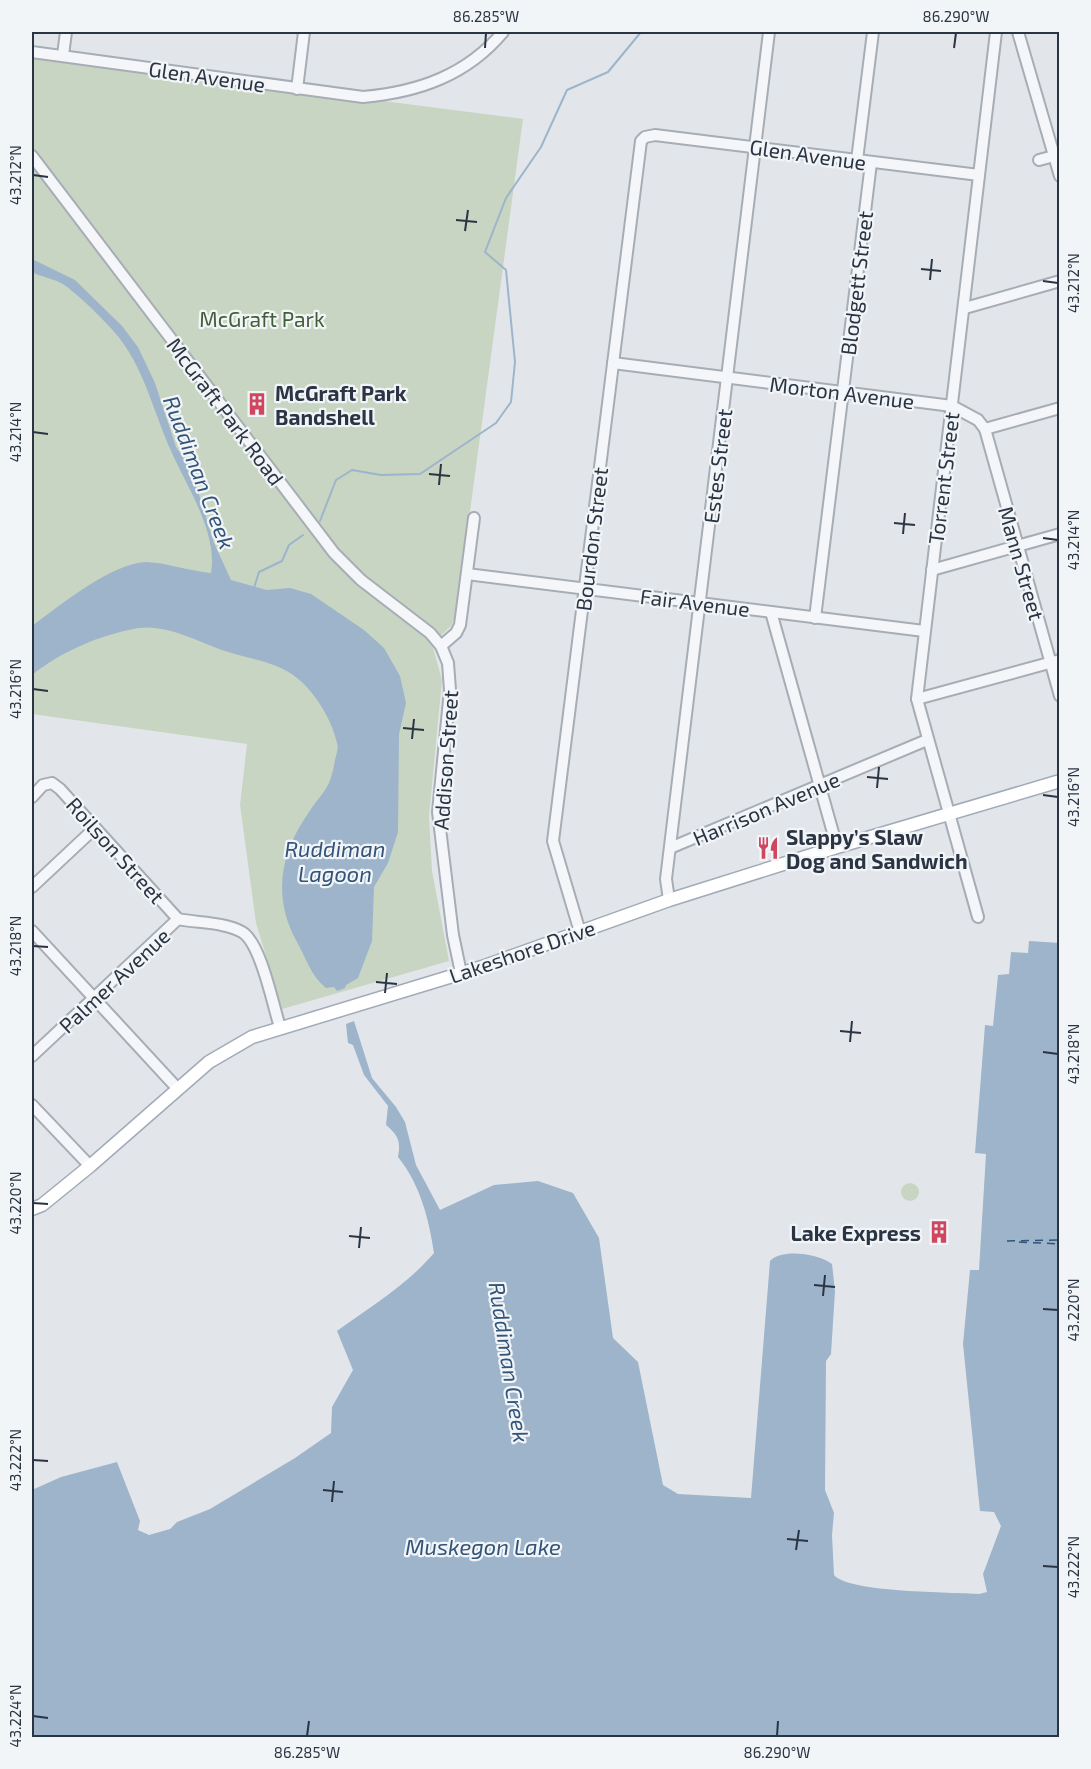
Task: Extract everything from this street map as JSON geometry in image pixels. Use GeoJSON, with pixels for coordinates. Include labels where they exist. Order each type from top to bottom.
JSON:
{"type":"FeatureCollection","features":[{"type":"Feature","properties":{"kind":"main road","name":"Lakeshore Drive"},"geometry":{"type":"LineString","coordinates":[[32,1209],[42,1205],[90,1166],[177,1088],[229,1048],[280,1027],[461,973],[669,900],[1059,781]]}},
{"type":"Feature","properties":{"kind":"street"},"geometry":{"type":"LineString","coordinates":[[63,55],[66,32]]}},
{"type":"Feature","properties":{"kind":"street"},"geometry":{"type":"LineString","coordinates":[[297,89],[304,32]]}},
{"type":"Feature","properties":{"kind":"street","name":"Glen Avenue"},"geometry":{"type":"LineString","coordinates":[[32,52],[363,97],[429,85],[462,69],[503,32]]}},
{"type":"Feature","properties":{"kind":"street","name":"Estes Street"},"geometry":{"type":"LineString","coordinates":[[669,900],[666,883],[670,848],[769,32]]}},
{"type":"Feature","properties":{"kind":"street"},"geometry":{"type":"LineString","coordinates":[[857,160],[873,32]]}},
{"type":"Feature","properties":{"kind":"street","name":"Torrent Street"},"geometry":{"type":"LineString","coordinates":[[978,917],[917,699],[996,32]]}},
{"type":"Feature","properties":{"kind":"street"},"geometry":{"type":"LineString","coordinates":[[1018,32],[1059,177]]}},
{"type":"Feature","properties":{"kind":"street","name":"Glen Avenue"},"geometry":{"type":"LineString","coordinates":[[640,143],[645,136],[655,135],[980,175]]}},
{"type":"Feature","properties":{"kind":"street","name":"Bourdon Street"},"geometry":{"type":"LineString","coordinates":[[580,932],[553,841],[640,143]]}},
{"type":"Feature","properties":{"kind":"street","name":"McGraft Park Road"},"geometry":{"type":"LineString","coordinates":[[32,156],[334,553],[360,580],[419,622],[441,645]]}},
{"type":"Feature","properties":{"kind":"street"},"geometry":{"type":"LineString","coordinates":[[1039,160],[1054,156]]}},
{"type":"Feature","properties":{"kind":"street","name":"Blodgett Street"},"geometry":{"type":"LineString","coordinates":[[815,618],[872,163]]}},
{"type":"Feature","properties":{"kind":"street"},"geometry":{"type":"LineString","coordinates":[[965,308],[1059,281]]}},
{"type":"Feature","properties":{"kind":"street","name":"Morton Avenue"},"geometry":{"type":"LineString","coordinates":[[613,363],[952,406],[978,420],[985,429]]}},
{"type":"Feature","properties":{"kind":"street"},"geometry":{"type":"LineString","coordinates":[[985,429],[1059,408]]}},
{"type":"Feature","properties":{"kind":"street","name":"Mann Street"},"geometry":{"type":"LineString","coordinates":[[985,429],[1017,547],[1055,661],[1059,696]]}},
{"type":"Feature","properties":{"kind":"street"},"geometry":{"type":"LineString","coordinates":[[441,645],[458,630],[474,518]]}},
{"type":"Feature","properties":{"kind":"street"},"geometry":{"type":"LineString","coordinates":[[932,570],[1059,534]]}},
{"type":"Feature","properties":{"kind":"street","name":"Fair Avenue"},"geometry":{"type":"LineString","coordinates":[[467,574],[924,631]]}},
{"type":"Feature","properties":{"kind":"street"},"geometry":{"type":"LineString","coordinates":[[771,612],[837,847]]}},
{"type":"Feature","properties":{"kind":"street","name":"Addison Street"},"geometry":{"type":"LineString","coordinates":[[441,645],[448,663],[450,690],[438,812],[452,925],[461,973]]}},
{"type":"Feature","properties":{"kind":"street"},"geometry":{"type":"LineString","coordinates":[[917,699],[1055,661]]}},
{"type":"Feature","properties":{"kind":"street","name":"Harrison Avenue"},"geometry":{"type":"LineString","coordinates":[[670,848],[927,740]]}},
{"type":"Feature","properties":{"kind":"street","name":"Roilson Street"},"geometry":{"type":"LineString","coordinates":[[32,797],[43,785],[52,783],[178,919]]}},
{"type":"Feature","properties":{"kind":"street"},"geometry":{"type":"LineString","coordinates":[[32,887],[95,828]]}},
{"type":"Feature","properties":{"kind":"street","name":"Palmer Avenue"},"geometry":{"type":"LineString","coordinates":[[32,1056],[178,919],[237,930],[252,941],[280,1027]]}},
{"type":"Feature","properties":{"kind":"street"},"geometry":{"type":"LineString","coordinates":[[32,931],[177,1088]]}},
{"type":"Feature","properties":{"kind":"street"},"geometry":{"type":"LineString","coordinates":[[32,1105],[90,1166]]}},
{"type":"Feature","properties":{"kind":"green space","name":"McGraft Park"},"geometry":{"type":"Polygon","coordinates":[[[32,56],[523,119],[456,615],[451,626],[432,644],[442,680],[429,816],[432,871],[449,961],[282,1009],[256,923],[240,805],[247,744],[32,714],[32,56]]]}},
{"type":"Feature","properties":{"kind":"green space"},"geometry":{"type":"Polygon","coordinates":[[[906,1183],[914,1183],[919,1188],[917,1199],[906,1201],[901,1196],[901,1188],[906,1183]]]}},
{"type":"Feature","properties":{"kind":"water","name":"Ruddiman Lagoon"},"geometry":{"type":"Polygon","coordinates":[[[32,259],[75,280],[122,326],[138,347],[155,383],[176,447],[191,469],[214,543],[231,580],[267,590],[290,588],[311,594],[364,630],[384,648],[400,676],[406,703],[399,734],[398,832],[388,863],[374,887],[372,941],[358,978],[345,988],[337,991],[334,987],[326,988],[316,978],[289,925],[284,908],[283,876],[291,843],[329,783],[338,749],[335,734],[327,716],[304,684],[281,668],[171,631],[149,627],[124,631],[82,645],[32,675],[32,626],[87,586],[118,569],[147,562],[211,573],[212,558],[206,526],[200,511],[172,453],[145,384],[129,352],[106,323],[71,290],[58,281],[32,272],[32,259]]]}},
{"type":"Feature","properties":{"kind":"water","name":"Muskegon Lake"},"geometry":{"type":"Polygon","coordinates":[[[1029,941],[1060,943],[1059,1737],[32,1737],[32,1490],[61,1477],[117,1462],[140,1521],[138,1530],[149,1535],[170,1529],[177,1522],[210,1509],[295,1458],[331,1433],[332,1407],[353,1370],[337,1331],[400,1286],[434,1253],[418,1190],[398,1157],[398,1139],[386,1125],[388,1106],[364,1075],[353,1045],[348,1043],[346,1024],[354,1021],[372,1078],[396,1107],[405,1122],[416,1165],[440,1210],[494,1185],[538,1181],[573,1193],[599,1238],[613,1338],[638,1362],[663,1485],[678,1494],[751,1498],[770,1261],[783,1255],[801,1254],[819,1257],[832,1264],[835,1291],[831,1354],[826,1361],[825,1490],[834,1513],[832,1535],[834,1575],[843,1581],[880,1588],[979,1594],[987,1592],[983,1574],[1001,1526],[994,1512],[980,1511],[963,1344],[970,1270],[979,1270],[986,1154],[975,1153],[985,1025],[993,1026],[998,975],[1009,974],[1011,952],[1028,953],[1029,941]]]}},
{"type":"Feature","properties":{"kind":"waterway"},"geometry":{"type":"LineString","coordinates":[[320,521],[336,480],[352,470],[381,475],[420,474],[496,423],[511,402],[515,362],[506,270],[485,252],[506,198],[541,147],[567,90],[608,72],[641,32]]}},
{"type":"Feature","properties":{"kind":"waterway"},"geometry":{"type":"LineString","coordinates":[[254,588],[259,572],[282,561],[289,545],[303,535]]}},
{"type":"Feature","properties":{"kind":"ferry route"},"geometry":{"type":"LineString","coordinates":[[1007,1241],[1060,1240]]}},
{"type":"Feature","properties":{"kind":"ferry route"},"geometry":{"type":"LineString","coordinates":[[1019,1242],[1060,1244]]}},
{"type":"Feature","properties":{"kind":"place","name":"McGraft Park Bandshell"},"geometry":{"type":"Point","coordinates":[257,404]}},
{"type":"Feature","properties":{"kind":"place","name":"Slappy’s Slaw Dog and Sandwich"},"geometry":{"type":"Point","coordinates":[768,848]}},
{"type":"Feature","properties":{"kind":"place","name":"Lake Express"},"geometry":{"type":"Point","coordinates":[939,1232]}},
{"type":"Feature","properties":{"kind":"water label","name":"Ruddiman Creek"},"geometry":{"type":"Point","coordinates":[200,472]}},
{"type":"Feature","properties":{"kind":"water label","name":"Ruddiman Creek"},"geometry":{"type":"Point","coordinates":[510,1362]}}]}
